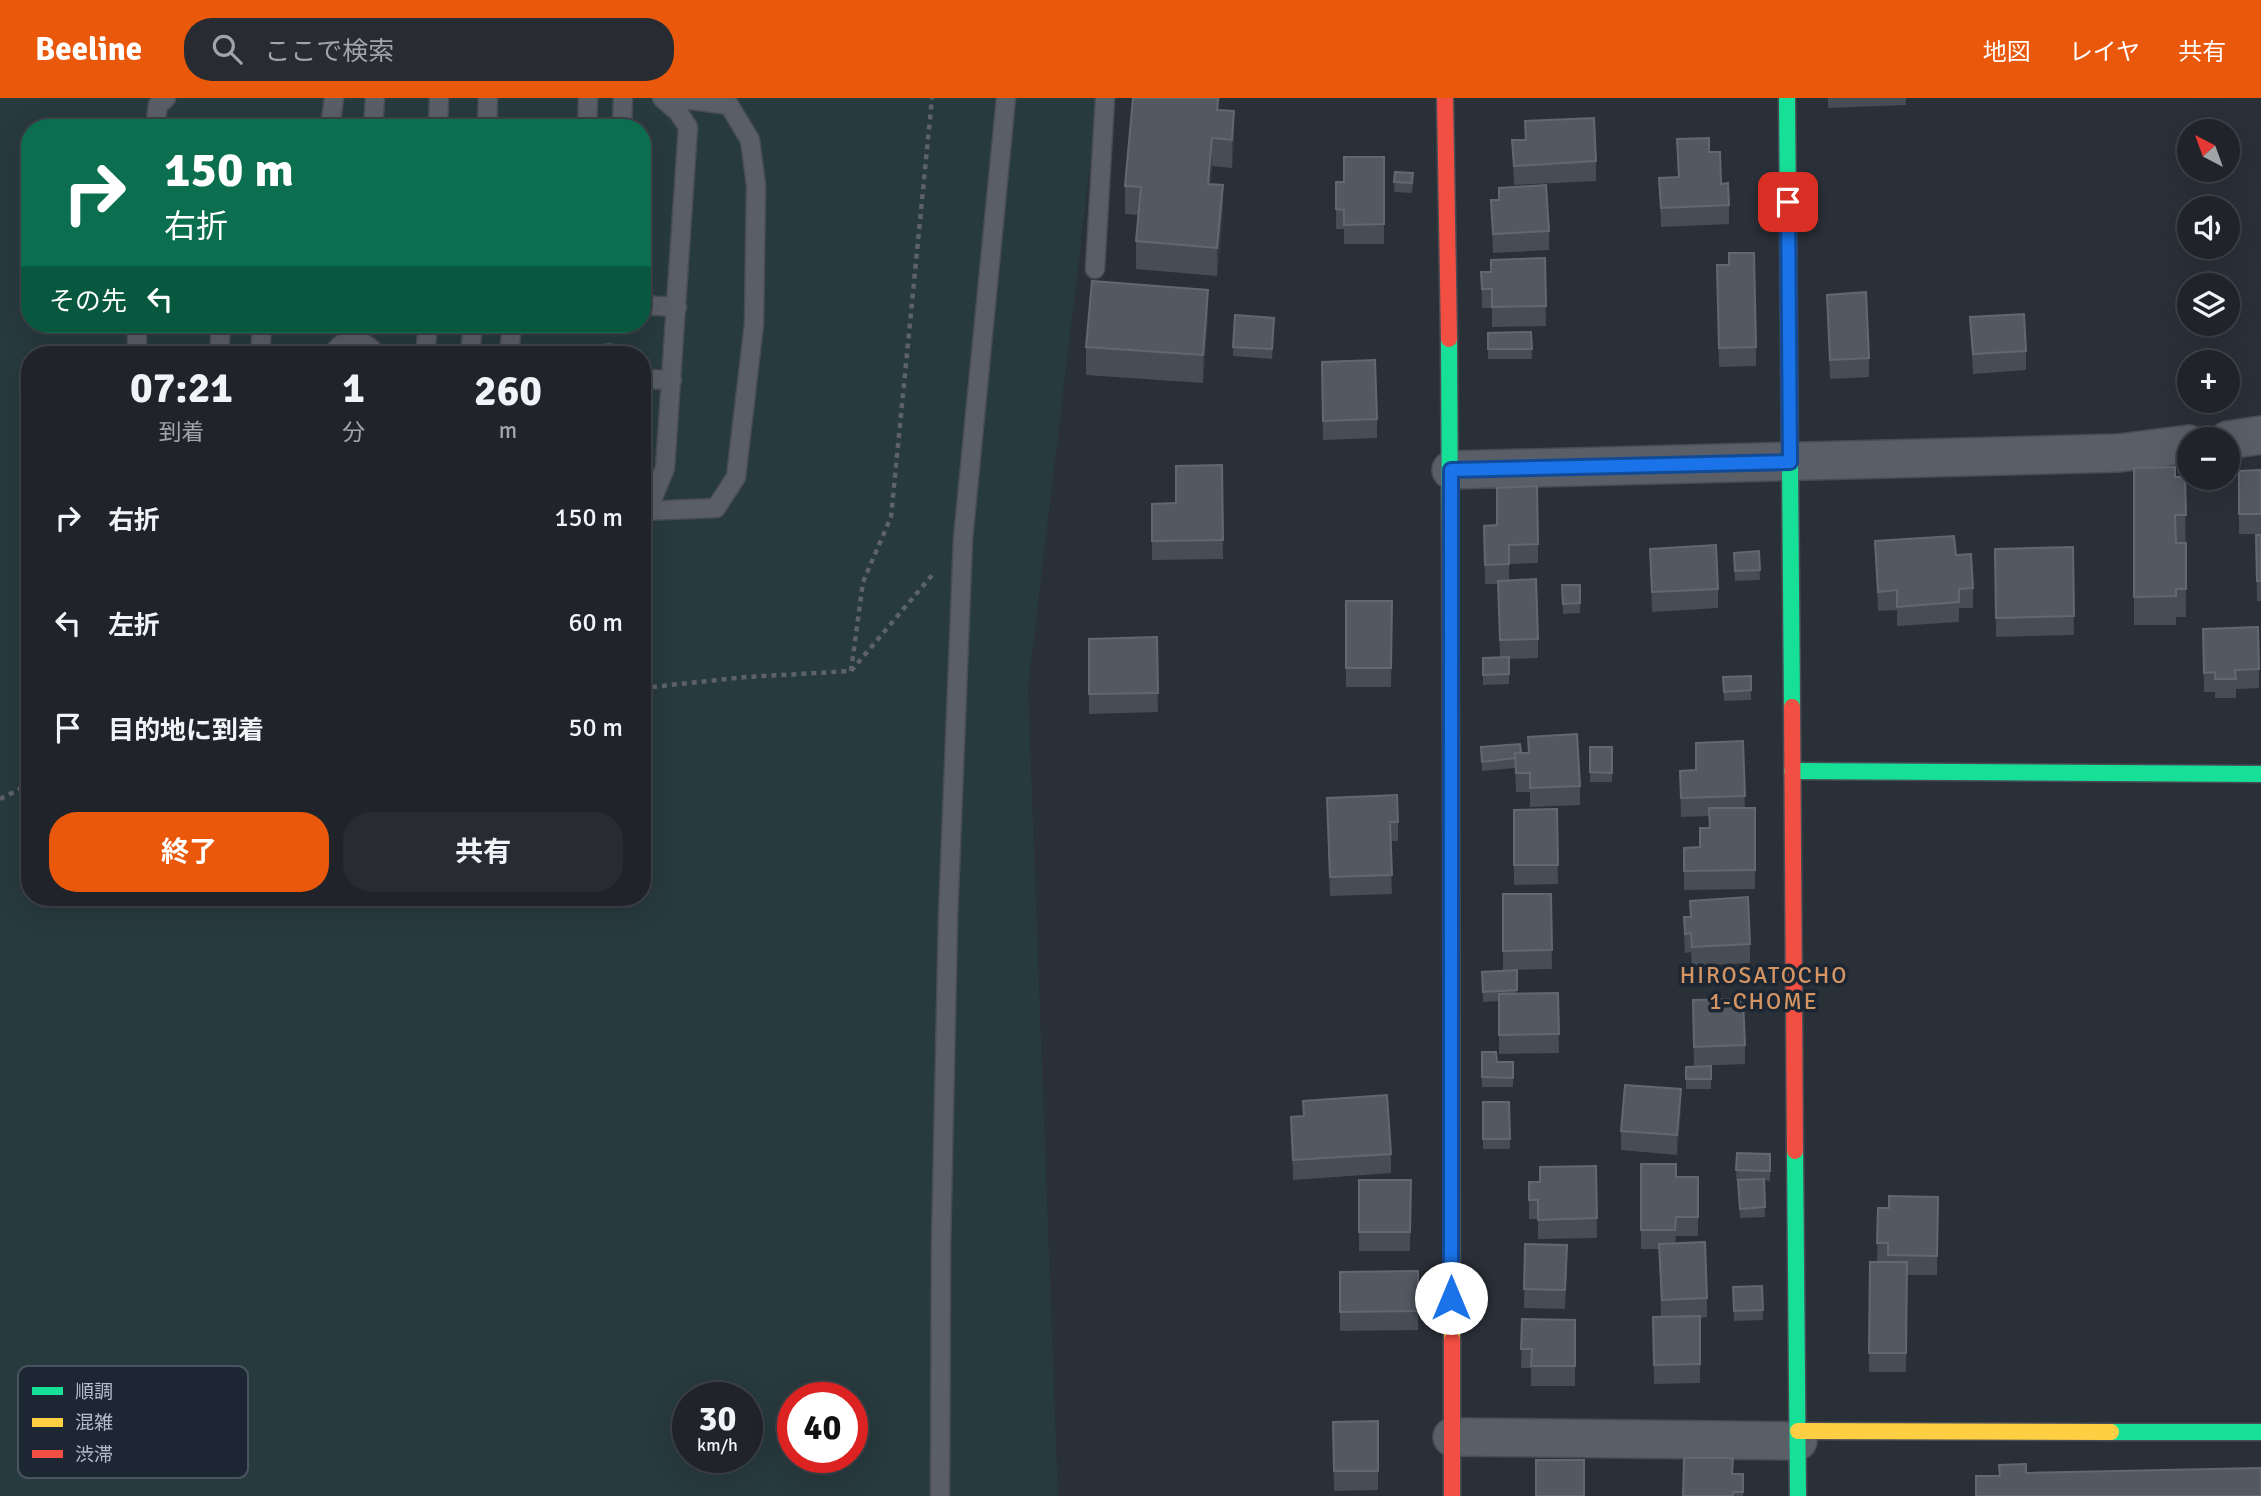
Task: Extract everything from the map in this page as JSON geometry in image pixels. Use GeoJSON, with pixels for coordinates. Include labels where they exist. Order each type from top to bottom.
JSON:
{"type":"FeatureCollection","features":[{"type":"Feature","properties":{"kind":"street"},"geometry":{"type":"LineString","coordinates":[[1445,98],[1451,470],[1452,1496]]}},
{"type":"Feature","properties":{"kind":"street"},"geometry":{"type":"LineString","coordinates":[[1787,98],[1798,1496]]}},
{"type":"Feature","properties":{"kind":"street"},"geometry":{"type":"LineString","coordinates":[[2240,438],[2261,435]]}},
{"type":"Feature","properties":{"kind":"street"},"geometry":{"type":"LineString","coordinates":[[1451,470],[2119,453],[2177,446]]}},
{"type":"Feature","properties":{"kind":"street"},"geometry":{"type":"LineString","coordinates":[[1792,771],[2261,774]]}},
{"type":"Feature","properties":{"kind":"street"},"geometry":{"type":"LineString","coordinates":[[1452,1437],[2261,1432]]}},
{"type":"Feature","properties":{"kind":"lane"},"geometry":{"type":"LineString","coordinates":[[156,119],[158,105],[166,98]]}},
{"type":"Feature","properties":{"kind":"lane"},"geometry":{"type":"LineString","coordinates":[[331,119],[334,98]]}},
{"type":"Feature","properties":{"kind":"lane"},"geometry":{"type":"LineString","coordinates":[[374,119],[375,98]]}},
{"type":"Feature","properties":{"kind":"lane"},"geometry":{"type":"LineString","coordinates":[[438,119],[439,98]]}},
{"type":"Feature","properties":{"kind":"lane"},"geometry":{"type":"LineString","coordinates":[[487,119],[488,98]]}},
{"type":"Feature","properties":{"kind":"lane"},"geometry":{"type":"LineString","coordinates":[[587,119],[588,98]]}},
{"type":"Feature","properties":{"kind":"lane"},"geometry":{"type":"LineString","coordinates":[[622,119],[623,98]]}},
{"type":"Feature","properties":{"kind":"lane"},"geometry":{"type":"LineString","coordinates":[[651,497],[665,468],[688,127],[678,112],[662,98]]}},
{"type":"Feature","properties":{"kind":"lane"},"geometry":{"type":"LineString","coordinates":[[651,511],[716,508],[737,477],[754,324],[756,185],[750,140],[729,105],[676,98]]}},
{"type":"Feature","properties":{"kind":"lane"},"geometry":{"type":"LineString","coordinates":[[940,1496],[948,918],[963,539],[1006,98]]}},
{"type":"Feature","properties":{"kind":"lane"},"geometry":{"type":"LineString","coordinates":[[1095,269],[1105,98]]}},
{"type":"Feature","properties":{"kind":"lane"},"geometry":{"type":"LineString","coordinates":[[651,306],[677,307]]}},
{"type":"Feature","properties":{"kind":"lane"},"geometry":{"type":"LineString","coordinates":[[340,346],[358,333]]}},
{"type":"Feature","properties":{"kind":"lane"},"geometry":{"type":"LineString","coordinates":[[651,379],[672,380]]}},
{"type":"Feature","properties":{"kind":"path"},"geometry":{"type":"LineString","coordinates":[[852,671],[863,582],[891,517],[932,98]]}},
{"type":"Feature","properties":{"kind":"path"},"geometry":{"type":"LineString","coordinates":[[651,687],[746,677],[852,671],[963,539]]}},
{"type":"Feature","properties":{"kind":"path"},"geometry":{"type":"LineString","coordinates":[[0,799],[21,788]]}},
{"type":"Feature","properties":{"kind":"green space"},"geometry":{"type":"Polygon","coordinates":[[[0,98],[1098,98],[1028,688],[1058,1496],[0,1496],[0,98]]]}},
{"type":"Feature","properties":{"kind":"building"},"geometry":{"type":"Polygon","coordinates":[[[1133,98],[1218,98],[1217,110],[1234,111],[1232,140],[1212,138],[1208,184],[1223,185],[1217,248],[1136,241],[1141,187],[1125,186],[1133,98]]]}},
{"type":"Feature","properties":{"kind":"building"},"geometry":{"type":"Polygon","coordinates":[[[1594,118],[1596,161],[1514,166],[1512,140],[1526,140],[1525,121],[1594,118]]]}},
{"type":"Feature","properties":{"kind":"building"},"geometry":{"type":"Polygon","coordinates":[[[1709,138],[1709,152],[1720,152],[1721,184],[1728,183],[1729,205],[1661,208],[1659,178],[1679,177],[1677,139],[1709,138]]]}},
{"type":"Feature","properties":{"kind":"building"},"geometry":{"type":"Polygon","coordinates":[[[1344,157],[1384,157],[1384,224],[1344,225],[1344,210],[1336,209],[1336,182],[1344,182],[1344,157]]]}},
{"type":"Feature","properties":{"kind":"building"},"geometry":{"type":"Polygon","coordinates":[[[1395,172],[1413,173],[1412,183],[1394,182],[1395,172]]]}},
{"type":"Feature","properties":{"kind":"building"},"geometry":{"type":"Polygon","coordinates":[[[1546,185],[1549,231],[1493,234],[1491,200],[1499,200],[1499,188],[1546,185]]]}},
{"type":"Feature","properties":{"kind":"building"},"geometry":{"type":"Polygon","coordinates":[[[1729,253],[1754,253],[1756,347],[1719,348],[1717,265],[1729,265],[1729,253]]]}},
{"type":"Feature","properties":{"kind":"building"},"geometry":{"type":"Polygon","coordinates":[[[1545,258],[1546,306],[1492,307],[1492,289],[1482,289],[1481,272],[1491,272],[1491,260],[1545,258]]]}},
{"type":"Feature","properties":{"kind":"building"},"geometry":{"type":"Polygon","coordinates":[[[1092,281],[1208,290],[1203,355],[1086,347],[1092,281]]]}},
{"type":"Feature","properties":{"kind":"building"},"geometry":{"type":"Polygon","coordinates":[[[1866,292],[1869,358],[1830,360],[1827,295],[1866,292]]]}},
{"type":"Feature","properties":{"kind":"building"},"geometry":{"type":"Polygon","coordinates":[[[2024,314],[2026,351],[1973,354],[1970,317],[2024,314]]]}},
{"type":"Feature","properties":{"kind":"building"},"geometry":{"type":"Polygon","coordinates":[[[1235,315],[1274,318],[1272,349],[1233,347],[1235,315]]]}},
{"type":"Feature","properties":{"kind":"building"},"geometry":{"type":"Polygon","coordinates":[[[1531,332],[1532,349],[1488,349],[1488,333],[1531,332]]]}},
{"type":"Feature","properties":{"kind":"building"},"geometry":{"type":"Polygon","coordinates":[[[1375,360],[1377,419],[1323,421],[1322,362],[1375,360]]]}},
{"type":"Feature","properties":{"kind":"building"},"geometry":{"type":"Polygon","coordinates":[[[1222,465],[1223,540],[1152,541],[1152,504],[1176,503],[1176,466],[1222,465]]]}},
{"type":"Feature","properties":{"kind":"building"},"geometry":{"type":"Polygon","coordinates":[[[2175,467],[2177,490],[2185,490],[2186,515],[2175,515],[2176,543],[2186,543],[2186,589],[2176,589],[2176,596],[2134,597],[2134,468],[2175,467]]]}},
{"type":"Feature","properties":{"kind":"building"},"geometry":{"type":"Polygon","coordinates":[[[2261,470],[2261,514],[2239,514],[2240,471],[2261,470]]]}},
{"type":"Feature","properties":{"kind":"building"},"geometry":{"type":"Polygon","coordinates":[[[1537,486],[1538,544],[1509,545],[1509,564],[1485,565],[1484,526],[1497,525],[1497,488],[1537,486]]]}},
{"type":"Feature","properties":{"kind":"building"},"geometry":{"type":"Polygon","coordinates":[[[2256,535],[2261,535],[2261,581],[2257,581],[2256,535]]]}},
{"type":"Feature","properties":{"kind":"building"},"geometry":{"type":"Polygon","coordinates":[[[1954,536],[1956,555],[1971,554],[1973,588],[1959,589],[1959,602],[1897,607],[1897,590],[1878,592],[1875,541],[1954,536]]]}},
{"type":"Feature","properties":{"kind":"building"},"geometry":{"type":"Polygon","coordinates":[[[1716,545],[1718,589],[1652,592],[1650,549],[1716,545]]]}},
{"type":"Feature","properties":{"kind":"building"},"geometry":{"type":"Polygon","coordinates":[[[2073,547],[2074,616],[1996,618],[1995,549],[2073,547]]]}},
{"type":"Feature","properties":{"kind":"building"},"geometry":{"type":"Polygon","coordinates":[[[1759,551],[1760,570],[1735,571],[1734,553],[1759,551]]]}},
{"type":"Feature","properties":{"kind":"building"},"geometry":{"type":"Polygon","coordinates":[[[1536,579],[1538,639],[1500,640],[1498,581],[1536,579]]]}},
{"type":"Feature","properties":{"kind":"building"},"geometry":{"type":"Polygon","coordinates":[[[1562,585],[1580,585],[1580,603],[1563,604],[1562,585]]]}},
{"type":"Feature","properties":{"kind":"building"},"geometry":{"type":"Polygon","coordinates":[[[1346,601],[1392,601],[1391,668],[1346,668],[1346,601]]]}},
{"type":"Feature","properties":{"kind":"building"},"geometry":{"type":"Polygon","coordinates":[[[2258,627],[2259,669],[2235,670],[2236,679],[2215,679],[2215,672],[2204,673],[2203,629],[2258,627]]]}},
{"type":"Feature","properties":{"kind":"building"},"geometry":{"type":"Polygon","coordinates":[[[1157,637],[1158,693],[1089,694],[1089,639],[1157,637]]]}},
{"type":"Feature","properties":{"kind":"building"},"geometry":{"type":"Polygon","coordinates":[[[1509,657],[1509,674],[1483,675],[1483,658],[1509,657]]]}},
{"type":"Feature","properties":{"kind":"building"},"geometry":{"type":"Polygon","coordinates":[[[1751,676],[1751,690],[1724,692],[1723,677],[1751,676]]]}},
{"type":"Feature","properties":{"kind":"building"},"geometry":{"type":"Polygon","coordinates":[[[1577,734],[1580,786],[1530,788],[1530,773],[1516,773],[1515,753],[1529,753],[1528,737],[1577,734]]]}},
{"type":"Feature","properties":{"kind":"building"},"geometry":{"type":"Polygon","coordinates":[[[1743,741],[1745,796],[1681,798],[1680,771],[1696,770],[1696,743],[1743,741]]]}},
{"type":"Feature","properties":{"kind":"building"},"geometry":{"type":"Polygon","coordinates":[[[1520,744],[1521,753],[1515,753],[1515,758],[1482,762],[1481,747],[1520,744]]]}},
{"type":"Feature","properties":{"kind":"building"},"geometry":{"type":"Polygon","coordinates":[[[1590,747],[1612,747],[1612,773],[1590,772],[1590,747]]]}},
{"type":"Feature","properties":{"kind":"building"},"geometry":{"type":"Polygon","coordinates":[[[1397,795],[1398,822],[1390,822],[1392,875],[1330,877],[1327,798],[1397,795]]]}},
{"type":"Feature","properties":{"kind":"building"},"geometry":{"type":"Polygon","coordinates":[[[1709,808],[1755,808],[1755,870],[1684,871],[1684,848],[1700,847],[1700,828],[1710,828],[1709,808]]]}},
{"type":"Feature","properties":{"kind":"building"},"geometry":{"type":"Polygon","coordinates":[[[1557,809],[1558,865],[1514,865],[1514,810],[1557,809]]]}},
{"type":"Feature","properties":{"kind":"building"},"geometry":{"type":"Polygon","coordinates":[[[1503,894],[1551,894],[1552,950],[1503,951],[1503,894]]]}},
{"type":"Feature","properties":{"kind":"building"},"geometry":{"type":"Polygon","coordinates":[[[1748,897],[1750,944],[1692,947],[1691,933],[1685,934],[1684,917],[1691,917],[1690,901],[1748,897]]]}},
{"type":"Feature","properties":{"kind":"building"},"geometry":{"type":"Polygon","coordinates":[[[1517,970],[1517,990],[1483,992],[1482,972],[1517,970]]]}},
{"type":"Feature","properties":{"kind":"building"},"geometry":{"type":"Polygon","coordinates":[[[1558,993],[1559,1034],[1499,1035],[1499,994],[1558,993]]]}},
{"type":"Feature","properties":{"kind":"building"},"geometry":{"type":"Polygon","coordinates":[[[1743,999],[1745,1045],[1694,1047],[1693,1000],[1743,999]]]}},
{"type":"Feature","properties":{"kind":"building"},"geometry":{"type":"Polygon","coordinates":[[[1482,1052],[1496,1052],[1497,1062],[1513,1062],[1513,1078],[1482,1077],[1482,1052]]]}},
{"type":"Feature","properties":{"kind":"building"},"geometry":{"type":"Polygon","coordinates":[[[1711,1066],[1711,1079],[1686,1079],[1686,1067],[1711,1066]]]}},
{"type":"Feature","properties":{"kind":"building"},"geometry":{"type":"Polygon","coordinates":[[[1625,1085],[1681,1089],[1677,1135],[1621,1131],[1625,1085]]]}},
{"type":"Feature","properties":{"kind":"building"},"geometry":{"type":"Polygon","coordinates":[[[1387,1095],[1391,1154],[1293,1160],[1291,1117],[1304,1116],[1303,1101],[1387,1095]]]}},
{"type":"Feature","properties":{"kind":"building"},"geometry":{"type":"Polygon","coordinates":[[[1483,1102],[1509,1102],[1510,1139],[1483,1139],[1483,1102]]]}},
{"type":"Feature","properties":{"kind":"building"},"geometry":{"type":"Polygon","coordinates":[[[1737,1153],[1770,1154],[1770,1171],[1736,1170],[1737,1153]]]}},
{"type":"Feature","properties":{"kind":"building"},"geometry":{"type":"Polygon","coordinates":[[[1641,1164],[1676,1164],[1676,1177],[1698,1177],[1698,1217],[1676,1217],[1675,1230],[1641,1230],[1641,1164]]]}},
{"type":"Feature","properties":{"kind":"building"},"geometry":{"type":"Polygon","coordinates":[[[1596,1166],[1597,1218],[1538,1220],[1538,1200],[1529,1200],[1529,1182],[1540,1182],[1540,1167],[1596,1166]]]}},
{"type":"Feature","properties":{"kind":"building"},"geometry":{"type":"Polygon","coordinates":[[[1764,1179],[1765,1207],[1740,1209],[1738,1180],[1764,1179]]]}},
{"type":"Feature","properties":{"kind":"building"},"geometry":{"type":"Polygon","coordinates":[[[1359,1180],[1411,1180],[1410,1232],[1359,1232],[1359,1180]]]}},
{"type":"Feature","properties":{"kind":"building"},"geometry":{"type":"Polygon","coordinates":[[[1889,1196],[1938,1197],[1937,1256],[1888,1255],[1888,1243],[1877,1243],[1878,1208],[1889,1208],[1889,1196]]]}},
{"type":"Feature","properties":{"kind":"building"},"geometry":{"type":"Polygon","coordinates":[[[1705,1242],[1707,1298],[1662,1300],[1659,1244],[1705,1242]]]}},
{"type":"Feature","properties":{"kind":"building"},"geometry":{"type":"Polygon","coordinates":[[[1525,1244],[1567,1245],[1565,1290],[1524,1289],[1525,1244]]]}},
{"type":"Feature","properties":{"kind":"building"},"geometry":{"type":"Polygon","coordinates":[[[1870,1262],[1907,1262],[1906,1353],[1869,1353],[1870,1262]]]}},
{"type":"Feature","properties":{"kind":"building"},"geometry":{"type":"Polygon","coordinates":[[[1418,1271],[1418,1311],[1340,1312],[1340,1272],[1418,1271]]]}},
{"type":"Feature","properties":{"kind":"building"},"geometry":{"type":"Polygon","coordinates":[[[1762,1286],[1763,1310],[1734,1311],[1733,1287],[1762,1286]]]}},
{"type":"Feature","properties":{"kind":"building"},"geometry":{"type":"Polygon","coordinates":[[[1700,1316],[1700,1364],[1654,1365],[1653,1317],[1700,1316]]]}},
{"type":"Feature","properties":{"kind":"building"},"geometry":{"type":"Polygon","coordinates":[[[1522,1319],[1575,1320],[1575,1366],[1531,1366],[1532,1349],[1521,1349],[1522,1319]]]}},
{"type":"Feature","properties":{"kind":"building"},"geometry":{"type":"Polygon","coordinates":[[[1378,1421],[1378,1471],[1334,1471],[1333,1422],[1378,1421]]]}},
{"type":"Feature","properties":{"kind":"building"},"geometry":{"type":"Polygon","coordinates":[[[1684,1458],[1733,1458],[1732,1474],[1743,1474],[1743,1492],[1733,1492],[1733,1496],[1683,1496],[1684,1458]]]}},
{"type":"Feature","properties":{"kind":"building"},"geometry":{"type":"Polygon","coordinates":[[[1536,1460],[1584,1460],[1584,1496],[1536,1496],[1536,1460]]]}},
{"type":"Feature","properties":{"kind":"building"},"geometry":{"type":"Polygon","coordinates":[[[2026,1464],[2026,1473],[2261,1468],[2261,1496],[1976,1496],[1976,1476],[2000,1476],[1999,1465],[2026,1464]]]}},
{"type":"Feature","properties":{"kind":"traffic: fast"},"geometry":{"type":"LineString","coordinates":[[1787,98],[1792,707]]}},
{"type":"Feature","properties":{"kind":"traffic: fast"},"geometry":{"type":"LineString","coordinates":[[1449,339],[1451,743]]}},
{"type":"Feature","properties":{"kind":"traffic: fast"},"geometry":{"type":"LineString","coordinates":[[1792,771],[2261,774]]}},
{"type":"Feature","properties":{"kind":"traffic: fast"},"geometry":{"type":"LineString","coordinates":[[1795,1151],[1798,1496]]}},
{"type":"Feature","properties":{"kind":"traffic: fast"},"geometry":{"type":"LineString","coordinates":[[2111,1432],[2261,1432]]}},
{"type":"Feature","properties":{"kind":"traffic: slow"},"geometry":{"type":"LineString","coordinates":[[1451,743],[1452,1340]]}},
{"type":"Feature","properties":{"kind":"traffic: slow"},"geometry":{"type":"LineString","coordinates":[[1798,1431],[2111,1432]]}},
{"type":"Feature","properties":{"kind":"traffic: jam"},"geometry":{"type":"LineString","coordinates":[[1445,98],[1449,339]]}},
{"type":"Feature","properties":{"kind":"traffic: jam"},"geometry":{"type":"LineString","coordinates":[[1792,707],[1795,1151]]}},
{"type":"Feature","properties":{"kind":"traffic: jam"},"geometry":{"type":"LineString","coordinates":[[1452,1340],[1452,1496]]}},
{"type":"Feature","properties":{"kind":"district","name":"HIROSATOCHO 1-CHOME"},"geometry":{"type":"Point","coordinates":[1764,988]}},
{"type":"Feature","properties":{"kind":"route"},"geometry":{"type":"LineString","coordinates":[[1451,1298],[1451,470],[1790,462],[1788,202]]}}]}
